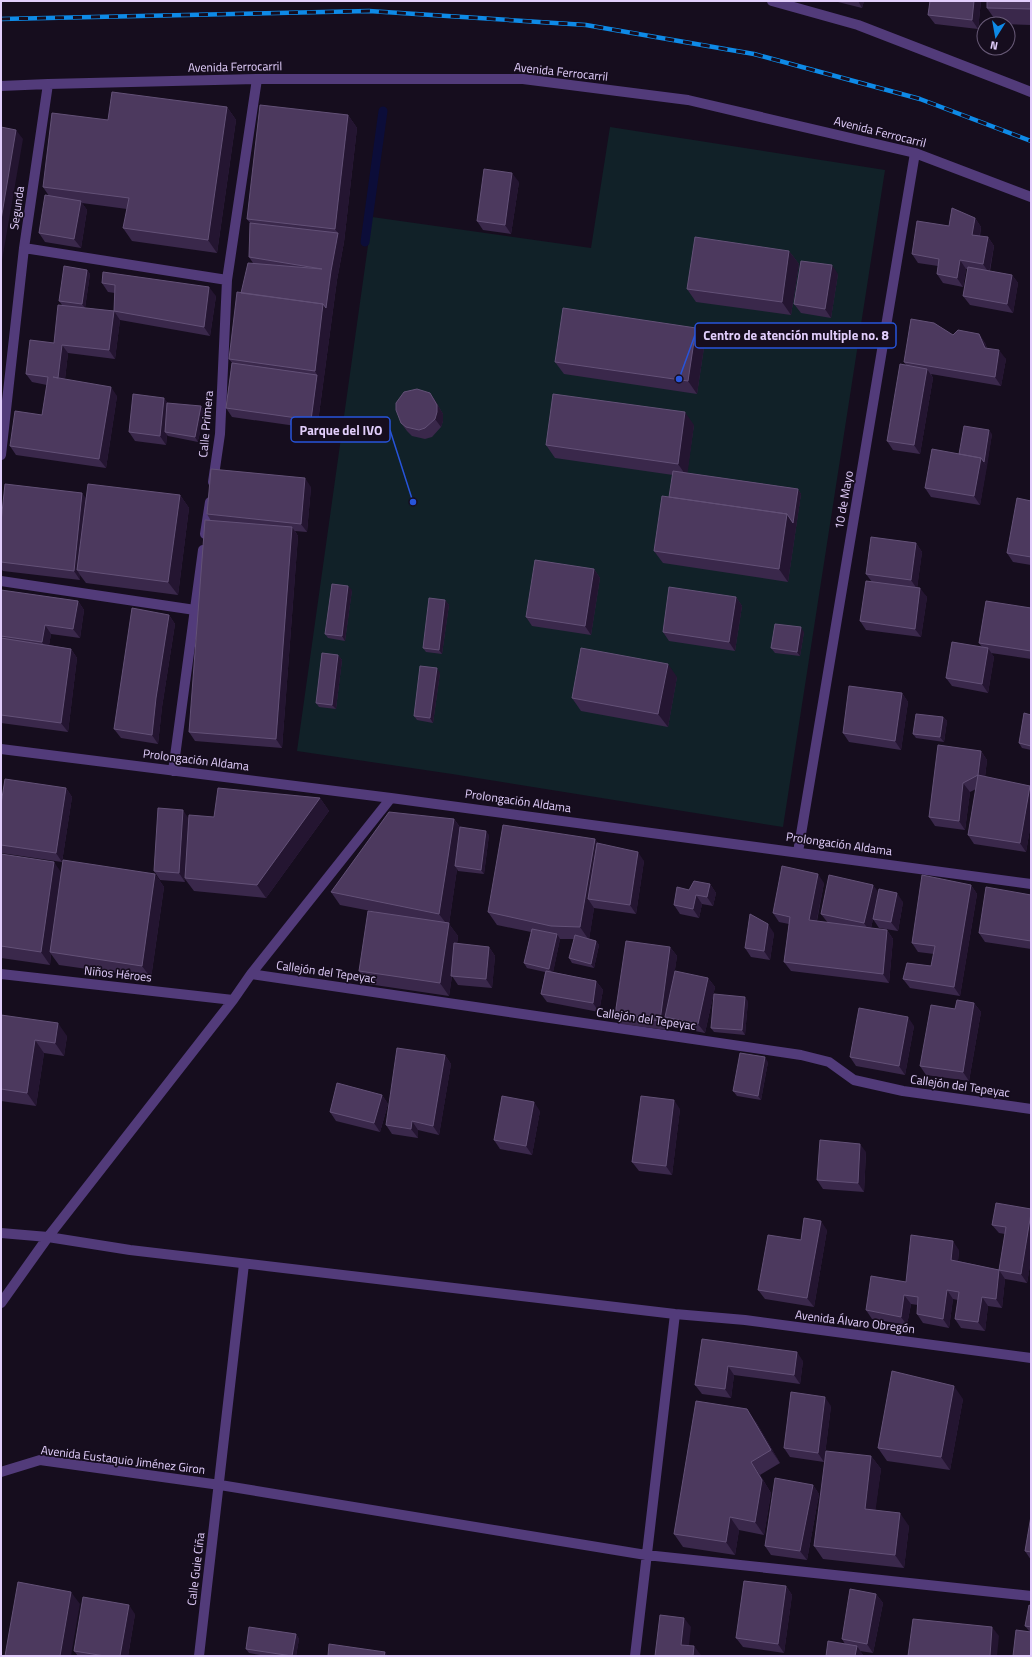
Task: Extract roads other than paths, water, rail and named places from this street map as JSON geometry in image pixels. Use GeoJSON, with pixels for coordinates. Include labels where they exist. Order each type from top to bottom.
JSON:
{"type":"FeatureCollection","features":[{"type":"Feature","properties":{"kind":"street"},"geometry":{"type":"LineString","coordinates":[[772,1],[858,25],[1031,92]]}},
{"type":"Feature","properties":{"kind":"street","name":"Avenida Ferrocarril"},"geometry":{"type":"LineString","coordinates":[[1,86],[257,79],[523,79],[688,100],[915,153],[1031,197]]}},
{"type":"Feature","properties":{"kind":"street","name":"Calle Primera"},"geometry":{"type":"LineString","coordinates":[[173,770],[220,434],[227,280],[257,79]]}},
{"type":"Feature","properties":{"kind":"street","name":"Segunda"},"geometry":{"type":"LineString","coordinates":[[1,455],[2,429],[24,248],[48,84]]}},
{"type":"Feature","properties":{"kind":"street","name":"10 de Mayo"},"geometry":{"type":"LineString","coordinates":[[798,852],[915,153]]}},
{"type":"Feature","properties":{"kind":"street"},"geometry":{"type":"LineString","coordinates":[[24,248],[227,280]]}},
{"type":"Feature","properties":{"kind":"street"},"geometry":{"type":"LineString","coordinates":[[1,581],[195,610]]}},
{"type":"Feature","properties":{"kind":"street","name":"Prolongación Aldama"},"geometry":{"type":"LineString","coordinates":[[1,749],[391,798],[1031,884]]}},
{"type":"Feature","properties":{"kind":"street"},"geometry":{"type":"LineString","coordinates":[[1,1303],[48,1237],[233,1000],[251,974],[391,798]]}},
{"type":"Feature","properties":{"kind":"street","name":"Niños Héroes"},"geometry":{"type":"LineString","coordinates":[[1,974],[233,1000]]}},
{"type":"Feature","properties":{"kind":"street","name":"Callejón del Tepeyac"},"geometry":{"type":"LineString","coordinates":[[251,974],[801,1054],[828,1062],[854,1080],[903,1091],[1031,1109]]}},
{"type":"Feature","properties":{"kind":"street","name":"Avenida Álvaro Obregón"},"geometry":{"type":"LineString","coordinates":[[1,1233],[48,1237],[130,1250],[244,1264],[675,1314],[745,1320],[1031,1358]]}},
{"type":"Feature","properties":{"kind":"street","name":"Calle Guie Ciña"},"geometry":{"type":"LineString","coordinates":[[199,1656],[220,1485],[244,1264]]}},
{"type":"Feature","properties":{"kind":"street"},"geometry":{"type":"LineString","coordinates":[[635,1656],[675,1314]]}},
{"type":"Feature","properties":{"kind":"street","name":"Avenida Eustaquio Jiménez Giron"},"geometry":{"type":"LineString","coordinates":[[1,1472],[40,1460],[220,1485],[646,1555],[1031,1596]]}},
{"type":"Feature","properties":{"kind":"waterway"},"geometry":{"type":"LineString","coordinates":[[365,242],[383,111]]}},
{"type":"Feature","properties":{"kind":"railway"},"geometry":{"type":"LineString","coordinates":[[1,19],[369,11],[586,25],[754,54],[920,99],[1031,141]]}},
{"type":"Feature","properties":{"kind":"place","name":"Centro de atención multiple no. 8"},"geometry":{"type":"Point","coordinates":[679,379]}},
{"type":"Feature","properties":{"kind":"place","name":"Parque del IVO"},"geometry":{"type":"Point","coordinates":[413,502]}}]}
